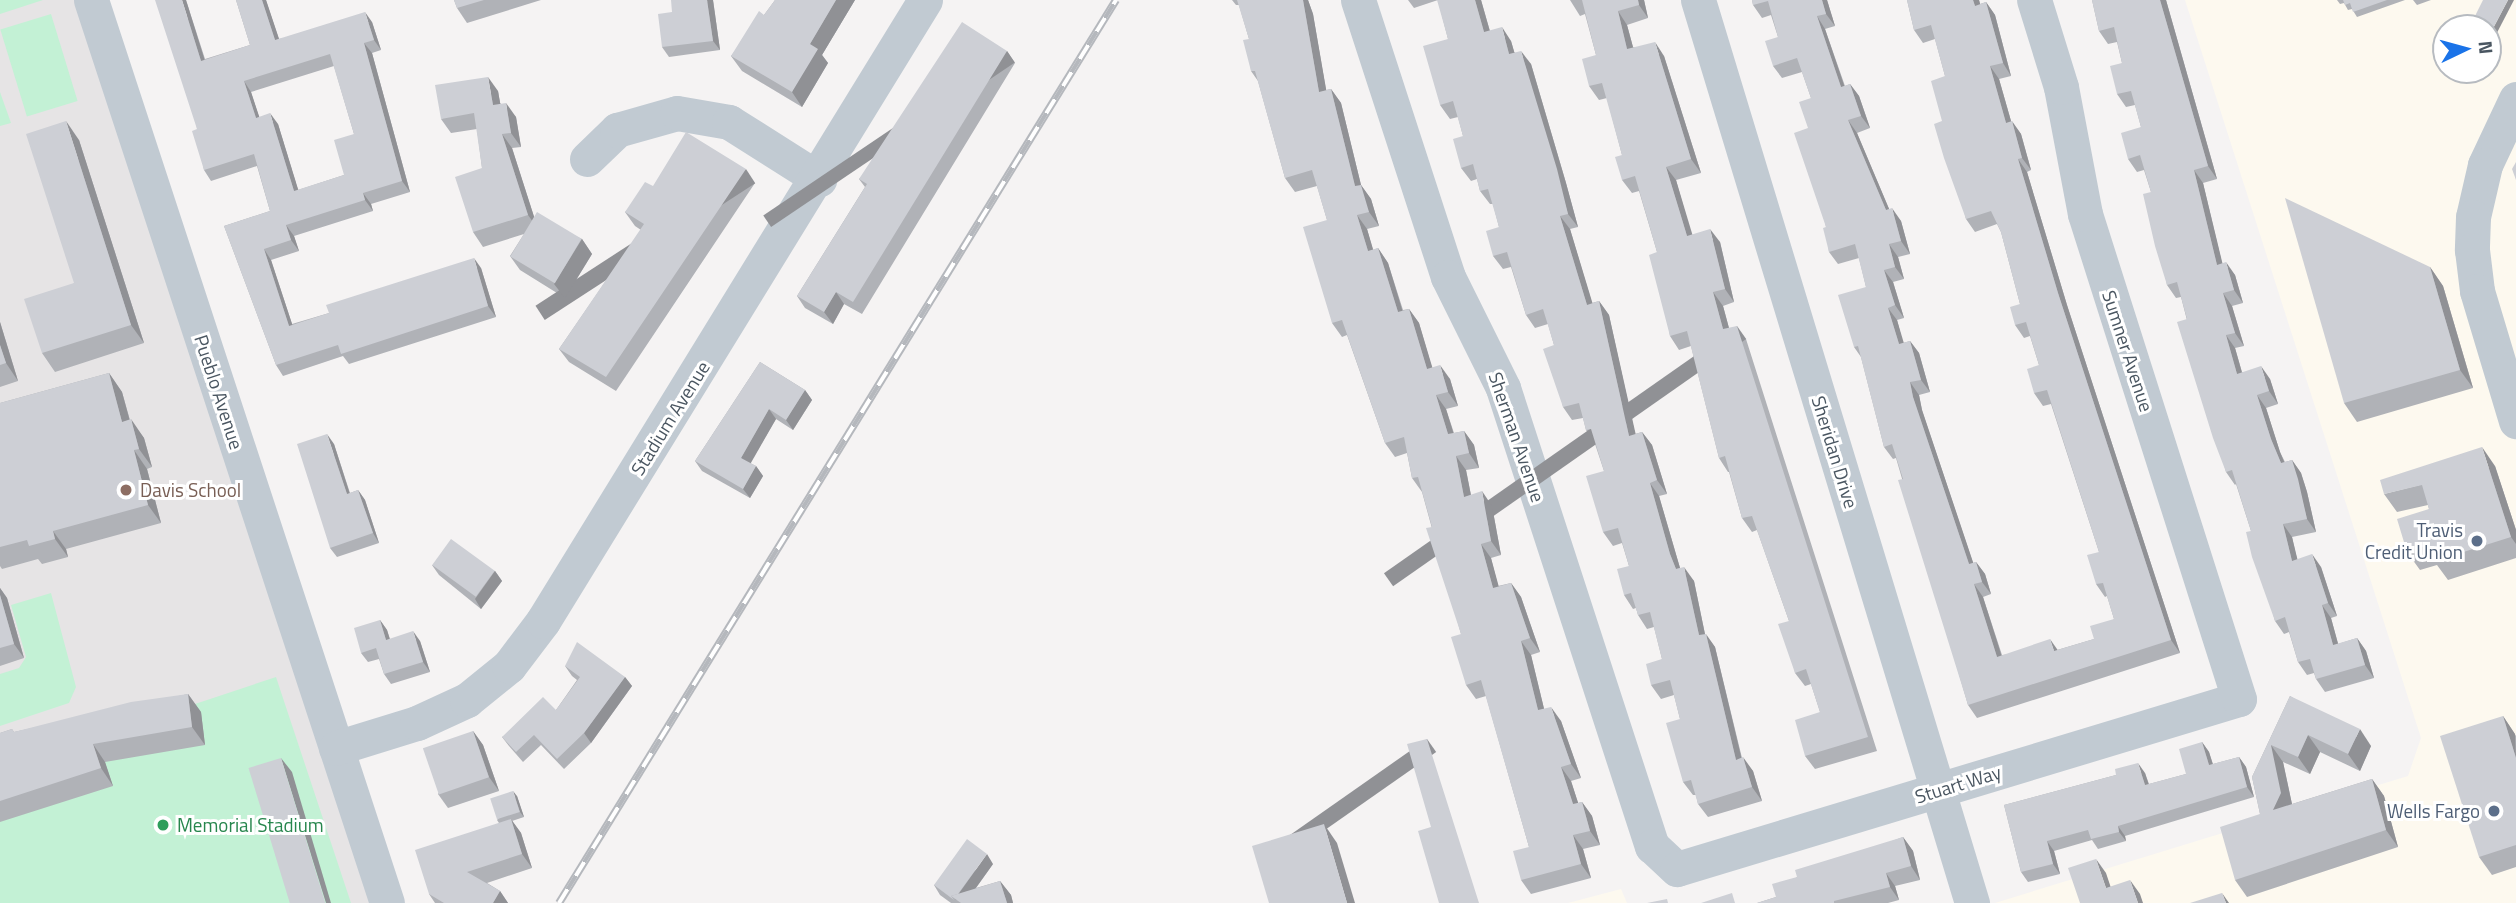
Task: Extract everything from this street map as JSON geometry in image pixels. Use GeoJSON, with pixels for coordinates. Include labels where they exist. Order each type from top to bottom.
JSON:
{"type":"FeatureCollection","features":[{"type":"Feature","properties":{"kind":"street","name":"Pueblo Avenue"},"geometry":{"type":"LineString","coordinates":[[91,0],[387,903]]}},
{"type":"Feature","properties":{"kind":"street","name":"Stadium Avenue"},"geometry":{"type":"LineString","coordinates":[[337,748],[417,723],[467,700],[509,666],[543,621],[819,179],[925,0]]}},
{"type":"Feature","properties":{"kind":"street","name":"Sherman Avenue"},"geometry":{"type":"LineString","coordinates":[[1359,0],[1448,277],[1503,387],[1652,846],[1677,869]]}},
{"type":"Feature","properties":{"kind":"street","name":"Sheridan Drive"},"geometry":{"type":"LineString","coordinates":[[1698,0],[1972,903]]}},
{"type":"Feature","properties":{"kind":"street","name":"Sumner Avenue"},"geometry":{"type":"LineString","coordinates":[[2034,0],[2061,86],[2084,214],[2239,699]]}},
{"type":"Feature","properties":{"kind":"street"},"geometry":{"type":"LineString","coordinates":[[2516,99],[2485,165],[2473,217],[2472,250],[2477,291],[2516,421]]}},
{"type":"Feature","properties":{"kind":"street"},"geometry":{"type":"LineString","coordinates":[[587,159],[617,130],[677,113],[729,122],[819,179]]}},
{"type":"Feature","properties":{"kind":"street","name":"Stuart Way"},"geometry":{"type":"LineString","coordinates":[[1677,869],[2239,699]]}},
{"type":"Feature","properties":{"kind":"shaded area","name":"Davis School"},"geometry":{"type":"Polygon","coordinates":[[[0,0],[91,0],[387,903],[0,903],[0,0]]]}},
{"type":"Feature","properties":{"kind":"shaded area"},"geometry":{"type":"Polygon","coordinates":[[[2185,0],[2516,0],[2516,903],[1995,903],[2408,776],[2421,738],[2185,0]]]}},
{"type":"Feature","properties":{"kind":"shaded area"},"geometry":{"type":"Polygon","coordinates":[[[1621,889],[1627,903],[1568,903],[1621,889]]]}},
{"type":"Feature","properties":{"kind":"green space"},"geometry":{"type":"Polygon","coordinates":[[[0,0],[43,0],[0,14],[0,0]]]}},
{"type":"Feature","properties":{"kind":"green space"},"geometry":{"type":"Polygon","coordinates":[[[51,14],[78,101],[27,117],[0,29],[51,14]]]}},
{"type":"Feature","properties":{"kind":"green space"},"geometry":{"type":"Polygon","coordinates":[[[0,92],[11,123],[0,126],[0,92]]]}},
{"type":"Feature","properties":{"kind":"green space"},"geometry":{"type":"Polygon","coordinates":[[[51,593],[76,687],[69,703],[0,726],[0,674],[19,668],[26,657],[11,605],[51,593]]]}},
{"type":"Feature","properties":{"kind":"green space","name":"Memorial Stadium"},"geometry":{"type":"Polygon","coordinates":[[[276,677],[351,903],[0,903],[0,747],[192,705],[276,677]]]}},
{"type":"Feature","properties":{"kind":"building"},"geometry":{"type":"Polygon","coordinates":[[[155,0],[182,0],[201,61],[250,45],[236,0],[262,0],[275,40],[365,12],[374,40],[364,43],[402,181],[363,193],[365,200],[286,225],[291,240],[264,249],[289,326],[329,313],[326,305],[474,258],[488,306],[341,354],[338,345],[276,365],[224,226],[270,211],[254,154],[204,170],[192,131],[197,129],[155,0]],[[330,54],[244,81],[256,118],[270,113],[294,191],[344,175],[334,140],[354,134],[330,54]]]}},
{"type":"Feature","properties":{"kind":"building"},"geometry":{"type":"Polygon","coordinates":[[[454,0],[484,0],[457,8],[454,0]]]}},
{"type":"Feature","properties":{"kind":"building"},"geometry":{"type":"Polygon","coordinates":[[[671,0],[707,0],[713,41],[662,47],[658,14],[672,12],[671,0]]]}},
{"type":"Feature","properties":{"kind":"building"},"geometry":{"type":"Polygon","coordinates":[[[775,0],[836,0],[810,44],[818,49],[792,92],[731,56],[759,11],[764,15],[775,0]]]}},
{"type":"Feature","properties":{"kind":"building"},"geometry":{"type":"Polygon","coordinates":[[[1237,0],[1303,0],[1319,92],[1331,89],[1355,186],[1361,185],[1369,212],[1357,215],[1368,251],[1378,248],[1398,312],[1409,309],[1427,369],[1440,365],[1448,392],[1436,395],[1448,434],[1464,431],[1469,453],[1456,456],[1464,497],[1482,491],[1491,541],[1481,544],[1493,588],[1511,583],[1530,638],[1521,641],[1538,710],[1551,707],[1571,764],[1561,767],[1573,804],[1582,802],[1590,831],[1573,835],[1581,864],[1521,880],[1513,851],[1529,847],[1481,680],[1466,685],[1451,637],[1461,634],[1426,528],[1432,527],[1418,477],[1412,478],[1404,437],[1385,443],[1342,320],[1332,323],[1303,227],[1327,220],[1312,170],[1285,178],[1255,71],[1251,71],[1243,40],[1249,39],[1237,0]]]}},
{"type":"Feature","properties":{"kind":"building"},"geometry":{"type":"Polygon","coordinates":[[[1437,0],[1475,0],[1484,32],[1502,27],[1509,54],[1521,51],[1557,169],[1568,214],[1560,216],[1587,305],[1599,301],[1629,436],[1642,432],[1657,480],[1650,483],[1670,554],[1676,569],[1684,567],[1699,635],[1706,634],[1736,760],[1743,757],[1752,787],[1698,804],[1691,780],[1683,782],[1666,723],[1680,719],[1670,680],[1651,685],[1646,664],[1662,659],[1650,612],[1638,615],[1631,593],[1624,595],[1617,569],[1629,566],[1618,528],[1603,532],[1586,476],[1604,471],[1591,429],[1586,430],[1579,403],[1563,407],[1543,349],[1554,345],[1543,309],[1526,315],[1507,252],[1493,256],[1486,231],[1499,227],[1488,189],[1480,191],[1473,164],[1461,168],[1453,139],[1463,136],[1453,101],[1440,105],[1423,46],[1448,39],[1437,0]]]}},
{"type":"Feature","properties":{"kind":"building"},"geometry":{"type":"Polygon","coordinates":[[[1582,0],[1638,0],[1639,5],[1618,11],[1627,49],[1655,42],[1691,159],[1666,167],[1687,236],[1710,229],[1725,289],[1713,292],[1723,329],[1737,326],[1868,737],[1805,756],[1795,720],[1820,712],[1806,669],[1795,673],[1778,624],[1789,621],[1752,516],[1742,518],[1725,456],[1719,458],[1687,331],[1670,336],[1649,255],[1657,252],[1635,176],[1622,180],[1615,157],[1622,155],[1602,83],[1589,86],[1582,59],[1596,55],[1582,0]]]}},
{"type":"Feature","properties":{"kind":"building"},"geometry":{"type":"Polygon","coordinates":[[[1752,0],[1822,0],[1826,14],[1817,16],[1841,87],[1850,84],[1861,116],[1848,120],[1886,210],[1892,208],[1901,241],[1889,244],[1895,267],[1884,270],[1895,305],[1888,308],[1899,344],[1910,341],[1921,380],[1910,382],[1913,397],[1969,564],[1976,562],[1982,582],[1974,584],[1997,657],[2050,639],[2054,651],[2094,639],[2090,626],[2114,619],[2103,583],[2096,584],[2087,555],[2099,552],[2047,390],[2034,393],[2027,369],[2039,365],[2026,322],[2015,325],[2010,307],[2020,304],[2001,232],[1991,211],[1966,219],[1934,124],[1942,121],[1931,81],[1945,76],[1931,25],[1914,30],[1907,0],[1973,0],[1975,6],[1986,2],[2003,63],[1990,66],[2006,123],[2012,121],[2022,158],[2018,159],[2058,293],[2171,640],[1968,705],[1898,480],[1903,479],[1892,444],[1884,447],[1858,346],[1854,347],[1838,295],[1866,287],[1855,244],[1829,252],[1823,228],[1826,227],[1794,133],[1808,128],[1799,102],[1811,98],[1797,58],[1773,66],[1765,41],[1778,37],[1768,1],[1753,5],[1752,0]]]}},
{"type":"Feature","properties":{"kind":"building"},"geometry":{"type":"Polygon","coordinates":[[[2092,0],[2160,0],[2208,166],[2194,170],[2217,265],[2226,262],[2234,290],[2223,293],[2235,333],[2226,335],[2237,374],[2261,366],[2269,391],[2257,395],[2271,439],[2281,463],[2292,460],[2298,479],[2307,519],[2283,524],[2292,561],[2312,554],[2328,603],[2322,605],[2333,645],[2357,638],[2365,665],[2316,679],[2310,659],[2298,662],[2285,617],[2275,621],[2252,557],[2246,532],[2251,531],[2232,470],[2226,472],[2213,438],[2177,322],[2187,319],[2177,282],[2167,285],[2155,246],[2143,194],[2151,192],[2140,155],[2128,159],[2121,133],[2141,127],[2131,91],[2117,94],[2110,66],[2122,63],[2114,27],[2099,31],[2092,0]]]}},
{"type":"Feature","properties":{"kind":"building"},"geometry":{"type":"Polygon","coordinates":[[[2343,0],[2387,0],[2353,12],[2350,3],[2345,5],[2343,0]]]}},
{"type":"Feature","properties":{"kind":"building"},"geometry":{"type":"Polygon","coordinates":[[[2483,0],[2508,0],[2501,14],[2476,14],[2483,0]]]}},
{"type":"Feature","properties":{"kind":"building"},"geometry":{"type":"Polygon","coordinates":[[[962,22],[1007,51],[853,302],[836,292],[824,312],[797,296],[867,184],[859,179],[962,22]]]}},
{"type":"Feature","properties":{"kind":"building"},"geometry":{"type":"Polygon","coordinates":[[[488,77],[493,105],[506,103],[511,133],[502,134],[528,215],[473,232],[455,177],[482,168],[474,113],[441,119],[435,85],[488,77]]]}},
{"type":"Feature","properties":{"kind":"building"},"geometry":{"type":"Polygon","coordinates":[[[66,121],[131,325],[42,353],[24,299],[74,283],[26,134],[66,121]]]}},
{"type":"Feature","properties":{"kind":"building"},"geometry":{"type":"Polygon","coordinates":[[[686,132],[746,169],[606,377],[559,349],[644,224],[625,212],[645,182],[653,186],[686,132]]]}},
{"type":"Feature","properties":{"kind":"building"},"geometry":{"type":"Polygon","coordinates":[[[2516,162],[2516,180],[2512,169],[2516,162]]]}},
{"type":"Feature","properties":{"kind":"building"},"geometry":{"type":"Polygon","coordinates":[[[2285,198],[2430,267],[2460,370],[2344,403],[2285,198]]]}},
{"type":"Feature","properties":{"kind":"building"},"geometry":{"type":"Polygon","coordinates":[[[537,212],[582,239],[555,283],[510,257],[537,212]]]}},
{"type":"Feature","properties":{"kind":"building"},"geometry":{"type":"Polygon","coordinates":[[[0,345],[6,363],[0,365],[0,345]]]}},
{"type":"Feature","properties":{"kind":"building"},"geometry":{"type":"Polygon","coordinates":[[[760,362],[805,390],[786,420],[769,409],[741,458],[756,466],[743,489],[695,461],[760,362]]]}},
{"type":"Feature","properties":{"kind":"building"},"geometry":{"type":"Polygon","coordinates":[[[109,373],[122,422],[131,419],[139,449],[134,450],[148,505],[53,531],[55,539],[29,546],[27,540],[0,547],[0,403],[109,373]]]}},
{"type":"Feature","properties":{"kind":"building"},"geometry":{"type":"Polygon","coordinates":[[[327,434],[347,494],[358,490],[373,533],[330,548],[297,444],[327,434]]]}},
{"type":"Feature","properties":{"kind":"building"},"geometry":{"type":"Polygon","coordinates":[[[2482,447],[2511,537],[2435,561],[2429,545],[2407,552],[2397,519],[2429,509],[2422,485],[2384,494],[2380,480],[2482,447]]]}},
{"type":"Feature","properties":{"kind":"building"},"geometry":{"type":"Polygon","coordinates":[[[451,539],[495,571],[476,597],[432,565],[451,539]]]}},
{"type":"Feature","properties":{"kind":"building"},"geometry":{"type":"Polygon","coordinates":[[[0,595],[14,644],[0,648],[0,595]]]}},
{"type":"Feature","properties":{"kind":"building"},"geometry":{"type":"Polygon","coordinates":[[[380,620],[386,640],[413,631],[423,662],[384,674],[376,648],[361,653],[354,628],[380,620]]]}},
{"type":"Feature","properties":{"kind":"building"},"geometry":{"type":"Polygon","coordinates":[[[577,642],[625,677],[584,733],[557,759],[534,735],[516,752],[502,737],[543,697],[556,710],[580,677],[565,666],[577,642]]]}},
{"type":"Feature","properties":{"kind":"building"},"geometry":{"type":"Polygon","coordinates":[[[188,694],[192,727],[93,744],[101,768],[0,801],[0,733],[12,729],[14,732],[131,702],[188,694]]]}},
{"type":"Feature","properties":{"kind":"building"},"geometry":{"type":"Polygon","coordinates":[[[2290,696],[2360,729],[2348,754],[2308,735],[2298,757],[2271,745],[2281,793],[2273,810],[2372,779],[2386,830],[2235,880],[2220,827],[2260,814],[2252,777],[2290,696]]]}},
{"type":"Feature","properties":{"kind":"building","name":"Wells Fargo"},"geometry":{"type":"Polygon","coordinates":[[[2503,716],[2516,758],[2516,845],[2479,857],[2440,736],[2503,716]]]}},
{"type":"Feature","properties":{"kind":"building"},"geometry":{"type":"Polygon","coordinates":[[[473,731],[489,777],[439,795],[423,748],[473,731]]]}},
{"type":"Feature","properties":{"kind":"building"},"geometry":{"type":"Polygon","coordinates":[[[1427,739],[1479,903],[1439,903],[1418,831],[1431,827],[1407,744],[1427,739]]]}},
{"type":"Feature","properties":{"kind":"building"},"geometry":{"type":"Polygon","coordinates":[[[2202,742],[2209,765],[2239,757],[2247,787],[2118,826],[2119,832],[2091,839],[2088,830],[2047,841],[2053,864],[2021,872],[2004,805],[2116,775],[2115,769],[2138,763],[2145,785],[2186,774],[2179,749],[2202,742]]]}},
{"type":"Feature","properties":{"kind":"building"},"geometry":{"type":"Polygon","coordinates":[[[281,758],[325,903],[290,903],[248,768],[281,758]]]}},
{"type":"Feature","properties":{"kind":"building"},"geometry":{"type":"Polygon","coordinates":[[[513,791],[520,812],[497,819],[490,798],[513,791]]]}},
{"type":"Feature","properties":{"kind":"building"},"geometry":{"type":"Polygon","coordinates":[[[511,819],[522,854],[467,872],[500,891],[493,903],[444,903],[429,894],[415,850],[511,819]]]}},
{"type":"Feature","properties":{"kind":"building"},"geometry":{"type":"Polygon","coordinates":[[[1324,824],[1347,903],[1269,903],[1252,846],[1324,824]]]}},
{"type":"Feature","properties":{"kind":"building"},"geometry":{"type":"Polygon","coordinates":[[[1903,837],[1911,866],[1886,873],[1890,887],[1834,903],[1757,903],[1776,897],[1772,884],[1797,877],[1795,870],[1903,837]]]}},
{"type":"Feature","properties":{"kind":"building"},"geometry":{"type":"Polygon","coordinates":[[[967,839],[987,854],[958,894],[951,896],[954,900],[934,885],[967,839]]]}},
{"type":"Feature","properties":{"kind":"building"},"geometry":{"type":"Polygon","coordinates":[[[2096,859],[2106,888],[2130,880],[2138,903],[2080,903],[2068,868],[2096,859]]]}},
{"type":"Feature","properties":{"kind":"building"},"geometry":{"type":"Polygon","coordinates":[[[1000,881],[1007,903],[961,903],[951,896],[1000,881]]]}},
{"type":"Feature","properties":{"kind":"building"},"geometry":{"type":"Polygon","coordinates":[[[1732,893],[1735,903],[1701,903],[1732,893]]]}},
{"type":"Feature","properties":{"kind":"building"},"geometry":{"type":"Polygon","coordinates":[[[2222,893],[2226,903],[2190,903],[2222,893]]]}},
{"type":"Feature","properties":{"kind":"building"},"geometry":{"type":"Polygon","coordinates":[[[1667,899],[1668,903],[1647,903],[1667,899]]]}},
{"type":"Feature","properties":{"kind":"railway"},"geometry":{"type":"LineString","coordinates":[[559,903],[1116,0]]}},
{"type":"Feature","properties":{"kind":"place","name":"Davis School"},"geometry":{"type":"Point","coordinates":[126,490]}},
{"type":"Feature","properties":{"kind":"place","name":"Travis Credit Union"},"geometry":{"type":"Point","coordinates":[2477,541]}},
{"type":"Feature","properties":{"kind":"place","name":"Wells Fargo"},"geometry":{"type":"Point","coordinates":[2494,811]}},
{"type":"Feature","properties":{"kind":"place","name":"Memorial Stadium"},"geometry":{"type":"Point","coordinates":[163,825]}}]}
